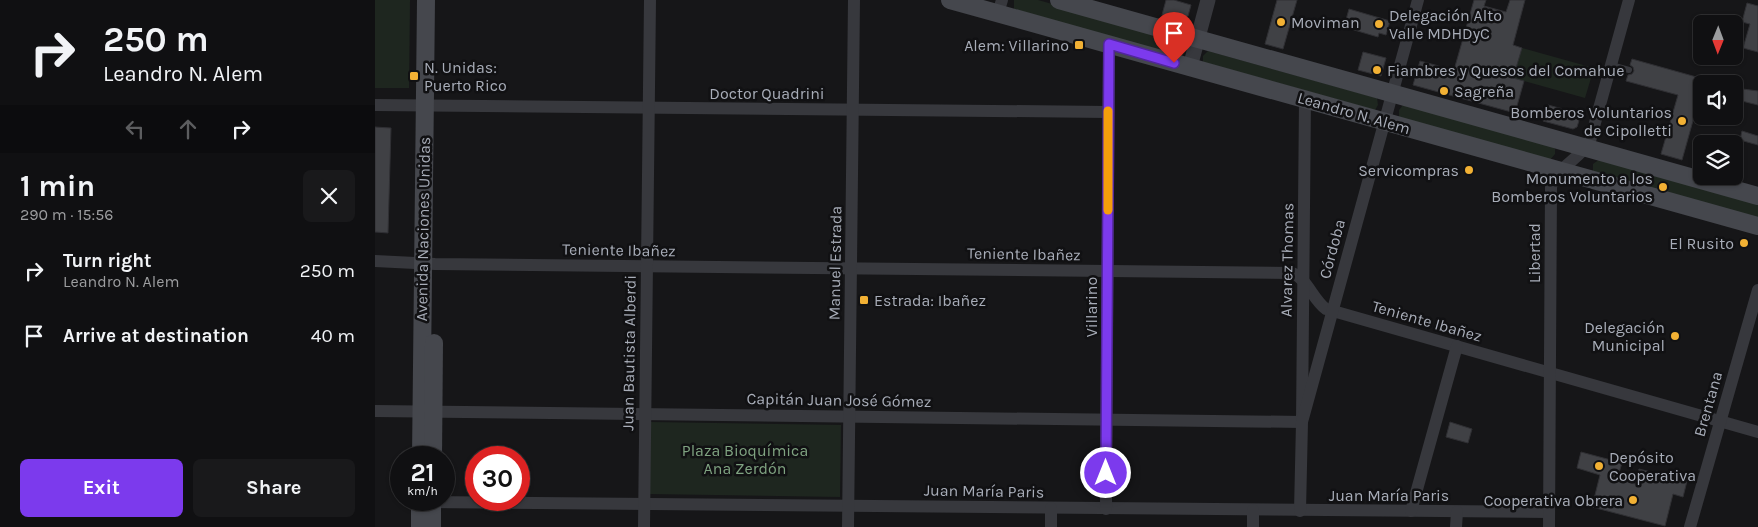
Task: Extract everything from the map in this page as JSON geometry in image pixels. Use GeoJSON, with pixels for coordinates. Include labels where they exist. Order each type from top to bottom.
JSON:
{"type":"FeatureCollection","features":[{"type":"Feature","properties":{"kind":"main road","name":"Avenida Naciones Unidas"},"geometry":{"type":"LineString","coordinates":[[426,0],[431,106]]}},
{"type":"Feature","properties":{"kind":"main road","name":"Avenida Naciones Unidas"},"geometry":{"type":"LineString","coordinates":[[423,446],[427,412],[431,106],[438,0]]}},
{"type":"Feature","properties":{"kind":"main road","name":"Leandro N. Alem"},"geometry":{"type":"LineString","coordinates":[[950,0],[1000,7],[1109,44],[1758,226]]}},
{"type":"Feature","properties":{"kind":"main road","name":"Leandro N. Alem"},"geometry":{"type":"LineString","coordinates":[[1059,0],[1758,196]]}},
{"type":"Feature","properties":{"kind":"main road","name":"Avenida Naciones Unidas"},"geometry":{"type":"LineString","coordinates":[[427,412],[431,446]]}},
{"type":"Feature","properties":{"kind":"main road"},"geometry":{"type":"LineString","coordinates":[[420,527],[424,511]]}},
{"type":"Feature","properties":{"kind":"main road"},"geometry":{"type":"LineString","coordinates":[[428,511],[432,527]]}},
{"type":"Feature","properties":{"kind":"street","name":"Juan Bautista Alberdi"},"geometry":{"type":"LineString","coordinates":[[643,527],[650,0]]}},
{"type":"Feature","properties":{"kind":"street","name":"Manuel Estrada"},"geometry":{"type":"LineString","coordinates":[[848,527],[854,0]]}},
{"type":"Feature","properties":{"kind":"street"},"geometry":{"type":"LineString","coordinates":[[1190,67],[1209,0]]}},
{"type":"Feature","properties":{"kind":"street","name":"Córdoba"},"geometry":{"type":"LineString","coordinates":[[1300,511],[1302,422],[1418,0]]}},
{"type":"Feature","properties":{"kind":"street","name":"Libertad"},"geometry":{"type":"LineString","coordinates":[[1549,527],[1551,187],[1554,179],[1586,147],[1592,136],[1629,0]]}},
{"type":"Feature","properties":{"kind":"street","name":"Villarino"},"geometry":{"type":"LineString","coordinates":[[1106,509],[1109,44]]}},
{"type":"Feature","properties":{"kind":"street","name":"Alvarez Thomas"},"geometry":{"type":"LineString","coordinates":[[1302,422],[1305,100]]}},
{"type":"Feature","properties":{"kind":"street","name":"Doctor Quadrini"},"geometry":{"type":"LineString","coordinates":[[375,106],[1108,112]]}},
{"type":"Feature","properties":{"kind":"street","name":"Teniente Ibañez"},"geometry":{"type":"LineString","coordinates":[[375,261],[429,264],[1288,273],[1299,276],[1321,306],[1332,311],[1758,432]]}},
{"type":"Feature","properties":{"kind":"street","name":"Brentana"},"geometry":{"type":"LineString","coordinates":[[1689,527],[1758,290]]}},
{"type":"Feature","properties":{"kind":"street"},"geometry":{"type":"LineString","coordinates":[[1411,512],[1457,346]]}},
{"type":"Feature","properties":{"kind":"street","name":"Capitán Juan José Gómez"},"geometry":{"type":"LineString","coordinates":[[375,411],[1302,422]]}},
{"type":"Feature","properties":{"kind":"street","name":"Juan María Paris"},"geometry":{"type":"LineString","coordinates":[[455,501],[1549,512]]}},
{"type":"Feature","properties":{"kind":"street"},"geometry":{"type":"LineString","coordinates":[[1051,508],[1051,527]]}},
{"type":"Feature","properties":{"kind":"street"},"geometry":{"type":"LineString","coordinates":[[1253,510],[1253,527]]}},
{"type":"Feature","properties":{"kind":"street"},"geometry":{"type":"LineString","coordinates":[[1456,527],[1457,512]]}},
{"type":"Feature","properties":{"kind":"lane"},"geometry":{"type":"LineString","coordinates":[[1611,65],[1629,70]]}},
{"type":"Feature","properties":{"kind":"green space"},"geometry":{"type":"Polygon","coordinates":[[[375,0],[410,0],[409,88],[375,88],[375,0]]]}},
{"type":"Feature","properties":{"kind":"green space"},"geometry":{"type":"Polygon","coordinates":[[[1014,0],[1038,0],[1180,40],[1185,44],[1186,51],[1181,57],[1014,9],[1014,0]]]}},
{"type":"Feature","properties":{"kind":"green space"},"geometry":{"type":"Polygon","coordinates":[[[1522,48],[1594,68],[1585,98],[1513,78],[1522,48]]]}},
{"type":"Feature","properties":{"kind":"green space"},"geometry":{"type":"Polygon","coordinates":[[[1208,51],[1377,98],[1378,105],[1375,110],[1203,62],[1203,56],[1208,51]]]}},
{"type":"Feature","properties":{"kind":"green space"},"geometry":{"type":"Polygon","coordinates":[[[1403,105],[1552,145],[1555,149],[1555,154],[1550,160],[1399,117],[1399,110],[1403,105]]]}},
{"type":"Feature","properties":{"kind":"green space"},"geometry":{"type":"Polygon","coordinates":[[[1600,159],[1758,202],[1758,221],[1593,171],[1593,164],[1600,159]]]}},
{"type":"Feature","properties":{"kind":"green space","name":"Plaza Bioquímica Ana Zerdón"},"geometry":{"type":"Polygon","coordinates":[[[650,422],[841,425],[840,497],[649,494],[650,422]]]}},
{"type":"Feature","properties":{"kind":"building"},"geometry":{"type":"Polygon","coordinates":[[[1166,0],[1174,0],[1191,5],[1188,16],[1181,20],[1162,15],[1166,0]]]}},
{"type":"Feature","properties":{"kind":"building","name":"Moviman"},"geometry":{"type":"Polygon","coordinates":[[[1277,0],[1297,0],[1283,49],[1265,44],[1277,0]]]}},
{"type":"Feature","properties":{"kind":"building"},"geometry":{"type":"Polygon","coordinates":[[[1474,0],[1486,0],[1484,6],[1506,12],[1510,0],[1525,0],[1513,45],[1522,48],[1513,78],[1524,81],[1515,113],[1413,85],[1420,61],[1454,70],[1474,0]]]}},
{"type":"Feature","properties":{"kind":"building"},"geometry":{"type":"Polygon","coordinates":[[[1747,3],[1758,6],[1758,52],[1743,48],[1750,24],[1743,22],[1747,3]]]}},
{"type":"Feature","properties":{"kind":"building"},"geometry":{"type":"Polygon","coordinates":[[[1349,9],[1390,21],[1386,35],[1379,33],[1378,37],[1344,27],[1349,9]]]}},
{"type":"Feature","properties":{"kind":"building"},"geometry":{"type":"Polygon","coordinates":[[[1363,52],[1386,58],[1381,76],[1358,70],[1363,52]]]}},
{"type":"Feature","properties":{"kind":"building"},"geometry":{"type":"Polygon","coordinates":[[[1632,59],[1693,76],[1693,121],[1682,160],[1661,154],[1678,95],[1626,81],[1628,75],[1634,71],[1630,65],[1632,59]]]}},
{"type":"Feature","properties":{"kind":"building"},"geometry":{"type":"Polygon","coordinates":[[[1743,89],[1758,91],[1758,105],[1743,101],[1743,89]]]}},
{"type":"Feature","properties":{"kind":"building"},"geometry":{"type":"Polygon","coordinates":[[[1548,105],[1581,114],[1577,127],[1573,129],[1543,121],[1548,105]]]}},
{"type":"Feature","properties":{"kind":"building"},"geometry":{"type":"Polygon","coordinates":[[[375,127],[391,128],[388,233],[375,232],[375,127]]]}},
{"type":"Feature","properties":{"kind":"building"},"geometry":{"type":"Polygon","coordinates":[[[1742,131],[1758,136],[1758,145],[1743,141],[1743,135],[1741,135],[1742,131]]]}},
{"type":"Feature","properties":{"kind":"building"},"geometry":{"type":"Polygon","coordinates":[[[1450,422],[1472,429],[1468,443],[1446,437],[1450,422]]]}},
{"type":"Feature","properties":{"kind":"building","name":"Cooperativa Obrera"},"geometry":{"type":"Polygon","coordinates":[[[1581,452],[1622,463],[1617,479],[1635,484],[1639,469],[1687,481],[1683,497],[1673,494],[1665,526],[1592,507],[1600,475],[1577,468],[1581,452]]]}},
{"type":"Feature","properties":{"kind":"slow traffic"},"geometry":{"type":"LineString","coordinates":[[1108,111],[1108,210]]}},
{"type":"Feature","properties":{"kind":"place","name":"Moviman"},"geometry":{"type":"Point","coordinates":[1281,22]}},
{"type":"Feature","properties":{"kind":"place","name":"Delegación Alto Valle MDHDyC"},"geometry":{"type":"Point","coordinates":[1379,24]}},
{"type":"Feature","properties":{"kind":"place","name":"Alem: Villarino"},"geometry":{"type":"Point","coordinates":[1079,45]}},
{"type":"Feature","properties":{"kind":"place","name":"Fiambres y Quesos del Comahue"},"geometry":{"type":"Point","coordinates":[1377,70]}},
{"type":"Feature","properties":{"kind":"place","name":"N. Unidas: Puerto Rico"},"geometry":{"type":"Point","coordinates":[414,76]}},
{"type":"Feature","properties":{"kind":"place","name":"Sagreña"},"geometry":{"type":"Point","coordinates":[1444,91]}},
{"type":"Feature","properties":{"kind":"place","name":"Bomberos Voluntarios de Cipolletti"},"geometry":{"type":"Point","coordinates":[1682,121]}},
{"type":"Feature","properties":{"kind":"place","name":"Servicompras"},"geometry":{"type":"Point","coordinates":[1469,170]}},
{"type":"Feature","properties":{"kind":"place","name":"Monumento a los Bomberos Voluntarios"},"geometry":{"type":"Point","coordinates":[1663,187]}},
{"type":"Feature","properties":{"kind":"place","name":"El Rusito"},"geometry":{"type":"Point","coordinates":[1744,243]}},
{"type":"Feature","properties":{"kind":"place","name":"Estrada: Ibañez"},"geometry":{"type":"Point","coordinates":[864,300]}},
{"type":"Feature","properties":{"kind":"place","name":"Delegación Municipal"},"geometry":{"type":"Point","coordinates":[1675,336]}},
{"type":"Feature","properties":{"kind":"place","name":"Depósito Cooperativa"},"geometry":{"type":"Point","coordinates":[1599,466]}},
{"type":"Feature","properties":{"kind":"place","name":"Cooperativa Obrera"},"geometry":{"type":"Point","coordinates":[1633,500]}},
{"type":"Feature","properties":{"kind":"route"},"geometry":{"type":"LineString","coordinates":[[1106,473],[1109,44],[1174,63]]}}]}
